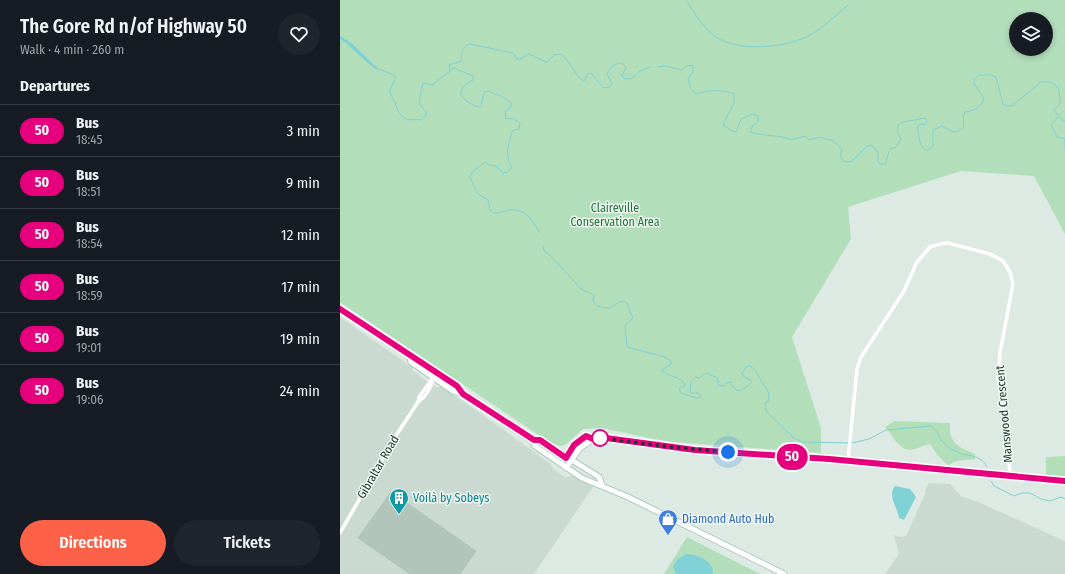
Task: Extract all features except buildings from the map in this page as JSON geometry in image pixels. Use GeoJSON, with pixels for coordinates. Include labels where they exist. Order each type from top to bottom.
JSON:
{"type":"FeatureCollection","features":[{"type":"Feature","properties":{"kind":"main road"},"geometry":{"type":"LineString","coordinates":[[340,309],[437,372],[457,386],[463,394]]}},
{"type":"Feature","properties":{"kind":"main road"},"geometry":{"type":"LineString","coordinates":[[409,355],[411,362],[453,391],[463,394],[534,440],[540,440],[599,478],[602,485]]}},
{"type":"Feature","properties":{"kind":"main road"},"geometry":{"type":"LineString","coordinates":[[566,458],[572,448],[586,436],[593,439],[606,438],[695,450],[980,472],[1065,481]]}},
{"type":"Feature","properties":{"kind":"main road"},"geometry":{"type":"LineString","coordinates":[[566,468],[579,449],[593,439]]}},
{"type":"Feature","properties":{"kind":"main road"},"geometry":{"type":"LineString","coordinates":[[534,440],[535,446],[566,468],[589,481],[602,485],[784,574]]}},
{"type":"Feature","properties":{"kind":"street","name":"Manswood Crescent"},"geometry":{"type":"LineString","coordinates":[[848,461],[857,369],[861,358],[904,291],[916,262],[930,247],[948,243],[990,254],[1002,261],[1010,272],[1012,284],[1000,353],[998,377],[1007,434],[1010,475]]}},
{"type":"Feature","properties":{"kind":"street","name":"Gibraltar Road"},"geometry":{"type":"LineString","coordinates":[[340,533],[397,434],[418,402],[432,385],[437,372]]}},
{"type":"Feature","properties":{"kind":"shaded area"},"geometry":{"type":"Polygon","coordinates":[[[340,317],[413,368],[412,370],[424,379],[436,387],[442,387],[490,420],[551,464],[553,469],[565,477],[572,476],[593,487],[534,574],[340,574],[340,317]]]}},
{"type":"Feature","properties":{"kind":"shaded area"},"geometry":{"type":"Polygon","coordinates":[[[929,483],[950,484],[961,496],[976,501],[1065,541],[1065,574],[885,574],[899,554],[894,535],[900,537],[906,536],[929,483]]]}},
{"type":"Feature","properties":{"kind":"green space","name":"Claireville Conservation Area"},"geometry":{"type":"Polygon","coordinates":[[[340,0],[1065,0],[1065,234],[1034,176],[961,171],[848,207],[851,239],[792,337],[821,428],[821,453],[685,443],[659,440],[602,428],[583,429],[565,445],[560,446],[552,444],[340,302],[340,0]]]}},
{"type":"Feature","properties":{"kind":"green space"},"geometry":{"type":"Polygon","coordinates":[[[894,421],[950,423],[951,436],[955,443],[963,449],[975,454],[975,459],[957,461],[948,465],[938,456],[930,444],[911,450],[903,448],[896,442],[885,427],[894,421]]]}},
{"type":"Feature","properties":{"kind":"green space"},"geometry":{"type":"Polygon","coordinates":[[[1065,456],[1065,476],[1046,475],[1046,457],[1065,456]]]}},
{"type":"Feature","properties":{"kind":"green space"},"geometry":{"type":"Polygon","coordinates":[[[687,537],[760,574],[664,574],[687,537]]]}},
{"type":"Feature","properties":{"kind":"water"},"geometry":{"type":"Polygon","coordinates":[[[340,36],[356,47],[379,69],[377,70],[367,63],[350,46],[340,39],[340,36]]]}},
{"type":"Feature","properties":{"kind":"water"},"geometry":{"type":"Polygon","coordinates":[[[895,486],[910,489],[916,497],[904,520],[899,518],[892,498],[895,486]]]}},
{"type":"Feature","properties":{"kind":"water"},"geometry":{"type":"Polygon","coordinates":[[[686,554],[695,555],[704,559],[711,565],[713,574],[676,574],[673,566],[678,559],[686,554]]]}},
{"type":"Feature","properties":{"kind":"waterway"},"geometry":{"type":"LineString","coordinates":[[686,0],[701,22],[712,34],[722,40],[734,44],[762,47],[789,43],[802,39],[821,28],[848,5]]}},
{"type":"Feature","properties":{"kind":"waterway"},"geometry":{"type":"LineString","coordinates":[[450,70],[449,65],[461,61],[463,49],[470,44],[513,53],[517,59],[521,59],[528,54],[547,62],[554,55],[561,54],[580,78],[584,81],[588,74],[591,73],[604,88],[609,87],[612,84],[607,74],[611,67],[619,63],[622,63],[626,67],[622,76],[625,79],[631,79],[640,71],[650,67]]}},
{"type":"Feature","properties":{"kind":"waterway"},"geometry":{"type":"LineString","coordinates":[[658,67],[665,66],[682,70],[686,66],[693,65],[693,72],[688,79],[690,87],[696,94],[706,91],[725,91],[734,94],[734,103],[723,125],[732,131],[736,132],[741,119],[752,114],[758,116],[758,121],[753,125],[750,132],[760,135],[782,137],[791,140],[805,136],[809,140],[819,137],[834,141],[842,150],[840,155],[843,161],[851,162],[867,146],[873,146],[878,153],[878,161],[880,164],[885,164],[890,149],[896,147],[901,139],[897,131],[898,125],[903,122],[925,118],[927,121],[925,124],[918,125],[918,131],[923,148],[925,150],[929,150],[933,146],[933,130],[942,126],[954,132],[959,131],[962,129],[964,124],[965,112],[974,110],[981,104],[984,98],[974,84],[974,79],[979,75],[990,75],[996,77],[1003,104],[1007,106],[1012,106],[1041,82],[1051,83],[1057,87],[1059,94],[1060,104],[1054,110],[1063,121],[1065,121]]}},
{"type":"Feature","properties":{"kind":"waterway"},"geometry":{"type":"LineString","coordinates":[[379,69],[394,75],[396,78],[390,88],[390,93],[400,114],[404,118],[410,120],[421,120],[427,113],[419,103],[423,83],[432,85],[454,68],[473,76],[473,80],[461,90],[461,96],[470,103],[481,107],[484,92],[488,91],[505,98],[512,103],[511,107],[506,110],[505,118],[514,119],[520,123],[519,129],[513,131],[508,147],[508,157],[512,167],[508,172],[503,173],[496,166],[485,162],[472,172],[470,177],[477,193],[488,200],[490,210],[493,213],[509,210],[520,211],[531,219],[540,233]]}},
{"type":"Feature","properties":{"kind":"waterway"},"geometry":{"type":"LineString","coordinates":[[1058,117],[1051,125],[1057,137],[1065,139],[1065,150]]}},
{"type":"Feature","properties":{"kind":"waterway"},"geometry":{"type":"LineString","coordinates":[[543,246],[544,251],[550,255],[581,289],[594,295],[593,301],[597,306],[608,308],[623,301],[626,302],[633,318],[625,325],[627,347],[665,357],[671,361],[671,364],[662,371],[678,378],[683,382],[685,385],[679,389],[681,393],[696,398],[701,397],[698,393],[690,393],[691,381],[695,377],[699,378],[706,373],[718,378],[718,384],[720,386],[724,386],[726,383],[731,382],[736,390],[742,389],[747,387],[752,381],[744,377],[742,374],[746,367],[750,366],[755,370],[769,393],[768,402],[765,403],[766,411],[794,438],[803,442],[849,443]]}},
{"type":"Feature","properties":{"kind":"waterway"},"geometry":{"type":"LineString","coordinates":[[852,443],[869,439],[886,430],[931,426],[949,448],[961,454],[974,456],[981,460],[987,467]]}},
{"type":"Feature","properties":{"kind":"waterway"},"geometry":{"type":"LineString","coordinates":[[991,481],[994,486],[1014,496],[1022,493],[1030,493],[1041,499],[1050,501],[1061,497],[1065,499]]}},
{"type":"Feature","properties":{"kind":"bus line","name":"50"},"geometry":{"type":"LineString","coordinates":[[340,309],[457,386],[463,394],[534,440],[540,440],[566,458],[574,445],[586,436],[593,439],[606,438],[695,450],[829,459],[888,466],[980,472],[1065,481]]}},
{"type":"Feature","properties":{"kind":"place","name":"Voilà by Sobeys"},"geometry":{"type":"Point","coordinates":[399,515]}},
{"type":"Feature","properties":{"kind":"place","name":"Diamond Auto Hub"},"geometry":{"type":"Point","coordinates":[668,536]}},
{"type":"Feature","properties":{"kind":"route"},"geometry":{"type":"LineString","coordinates":[[600,438],[695,450],[728,452]]}}]}
